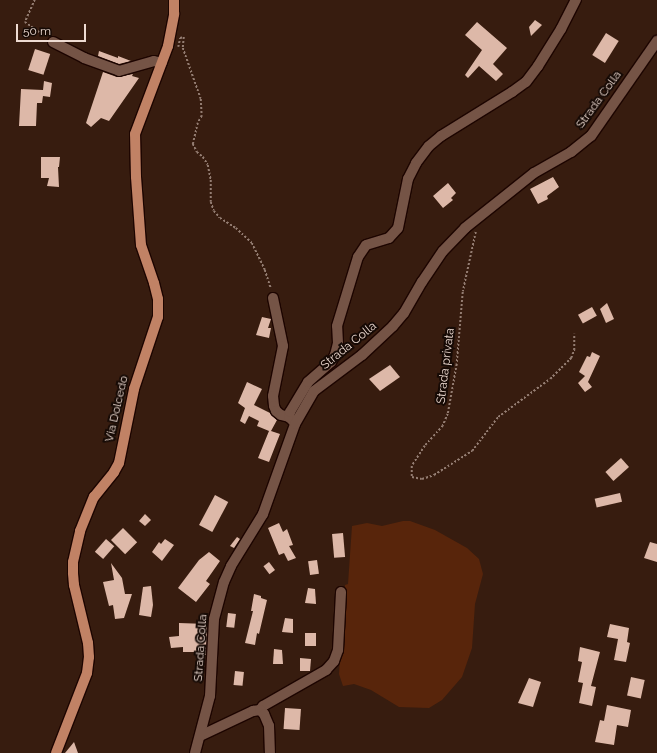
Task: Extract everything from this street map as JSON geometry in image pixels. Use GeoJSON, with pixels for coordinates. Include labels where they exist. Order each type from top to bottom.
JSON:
{"type":"FeatureCollection","features":[{"type":"Feature","properties":{"kind":"main road","name":"Via Dolcedo"},"geometry":{"type":"LineString","coordinates":[[56,753],[87,673],[89,657],[88,643],[74,585],[73,573],[73,562],[80,531],[94,497],[114,472],[119,463],[134,389],[158,317],[158,299],[141,245],[136,177],[135,134],[168,46],[174,14],[174,0]]}},
{"type":"Feature","properties":{"kind":"street"},"geometry":{"type":"LineString","coordinates":[[292,420],[290,412],[308,382],[331,362],[335,355],[338,343],[337,326],[358,257],[366,245],[389,238],[398,228],[408,179],[416,162],[429,146],[441,136],[526,82],[561,29],[576,0]]}},
{"type":"Feature","properties":{"kind":"street","name":"Strada Colla"},"geometry":{"type":"LineString","coordinates":[[195,753],[212,688],[214,619],[224,582],[231,566],[263,514],[292,420],[314,391],[362,355],[393,326],[404,313],[422,282],[443,251],[465,228],[528,177],[571,152],[590,136],[657,41]]}},
{"type":"Feature","properties":{"kind":"street"},"geometry":{"type":"LineString","coordinates":[[53,42],[84,58],[119,71],[154,61],[162,63]]}},
{"type":"Feature","properties":{"kind":"street"},"geometry":{"type":"LineString","coordinates":[[273,298],[283,346],[273,396],[274,406],[276,411],[281,415],[292,420]]}},
{"type":"Feature","properties":{"kind":"street"},"geometry":{"type":"LineString","coordinates":[[200,736],[260,710],[263,706],[326,670],[334,661],[338,650],[341,592]]}},
{"type":"Feature","properties":{"kind":"street"},"geometry":{"type":"LineString","coordinates":[[260,710],[264,714],[269,726],[270,753]]}},
{"type":"Feature","properties":{"kind":"path"},"geometry":{"type":"LineString","coordinates":[[35,0],[25,22],[53,42]]}},
{"type":"Feature","properties":{"kind":"path"},"geometry":{"type":"LineString","coordinates":[[175,50],[179,46],[180,38],[184,37],[184,48],[197,84],[203,110],[193,144],[197,152],[204,158],[208,165],[211,180],[211,202],[214,211],[220,218],[236,228],[252,243],[265,270],[273,298]]}},
{"type":"Feature","properties":{"kind":"path","name":"Strada privata"},"geometry":{"type":"LineString","coordinates":[[478,228],[473,240],[463,292],[457,364],[448,414],[443,426],[425,446],[412,466],[412,477],[422,479],[434,474],[472,452],[498,416],[550,379],[571,358],[574,350],[574,334]]}},
{"type":"Feature","properties":{"kind":"shaded area"},"geometry":{"type":"Polygon","coordinates":[[[403,521],[410,521],[435,530],[467,548],[479,559],[483,574],[475,604],[472,648],[462,677],[442,700],[429,708],[399,707],[371,690],[354,684],[343,686],[339,674],[345,585],[348,584],[352,526],[367,523],[382,526],[403,521]]]}},
{"type":"Feature","properties":{"kind":"building"},"geometry":{"type":"Polygon","coordinates":[[[535,20],[542,25],[531,36],[529,27],[535,20]]]}},
{"type":"Feature","properties":{"kind":"building"},"geometry":{"type":"Polygon","coordinates":[[[477,22],[507,48],[493,64],[503,74],[496,81],[479,66],[468,78],[465,75],[482,50],[465,35],[477,22]]]}},
{"type":"Feature","properties":{"kind":"building"},"geometry":{"type":"Polygon","coordinates":[[[606,33],[619,41],[605,63],[592,55],[606,33]]]}},
{"type":"Feature","properties":{"kind":"building"},"geometry":{"type":"Polygon","coordinates":[[[35,49],[50,54],[43,75],[28,70],[35,49]]]}},
{"type":"Feature","properties":{"kind":"building"},"geometry":{"type":"Polygon","coordinates":[[[99,51],[131,61],[119,64],[98,56],[99,51]]]}},
{"type":"Feature","properties":{"kind":"building"},"geometry":{"type":"Polygon","coordinates":[[[103,72],[117,77],[133,74],[132,76],[139,78],[109,121],[101,118],[91,127],[86,123],[103,72]]]}},
{"type":"Feature","properties":{"kind":"building"},"geometry":{"type":"Polygon","coordinates":[[[44,81],[52,83],[50,97],[43,96],[42,103],[37,103],[36,126],[19,126],[21,89],[43,90],[44,81]]]}},
{"type":"Feature","properties":{"kind":"building"},"geometry":{"type":"Polygon","coordinates":[[[41,157],[60,157],[58,167],[59,187],[47,186],[49,178],[41,178],[41,157]]]}},
{"type":"Feature","properties":{"kind":"building"},"geometry":{"type":"Polygon","coordinates":[[[553,177],[559,187],[547,196],[548,199],[538,204],[530,189],[553,177]]]}},
{"type":"Feature","properties":{"kind":"building"},"geometry":{"type":"Polygon","coordinates":[[[448,183],[456,193],[451,198],[453,200],[443,208],[433,196],[448,183]]]}},
{"type":"Feature","properties":{"kind":"building"},"geometry":{"type":"Polygon","coordinates":[[[607,303],[614,319],[606,323],[600,309],[607,303]]]}},
{"type":"Feature","properties":{"kind":"building"},"geometry":{"type":"Polygon","coordinates":[[[592,307],[597,316],[583,324],[578,315],[592,307]]]}},
{"type":"Feature","properties":{"kind":"building"},"geometry":{"type":"Polygon","coordinates":[[[262,317],[271,319],[268,328],[271,328],[269,338],[256,335],[262,317]]]}},
{"type":"Feature","properties":{"kind":"building"},"geometry":{"type":"Polygon","coordinates":[[[592,352],[600,356],[588,382],[592,387],[585,392],[578,383],[585,376],[579,372],[587,356],[590,357],[592,352]]]}},
{"type":"Feature","properties":{"kind":"building"},"geometry":{"type":"Polygon","coordinates":[[[390,365],[400,377],[380,391],[369,379],[390,365]]]}},
{"type":"Feature","properties":{"kind":"building"},"geometry":{"type":"Polygon","coordinates":[[[247,382],[262,389],[254,405],[270,413],[277,420],[271,431],[280,434],[269,462],[258,458],[269,431],[257,426],[259,421],[249,416],[245,424],[240,421],[245,408],[238,403],[247,382]]]}},
{"type":"Feature","properties":{"kind":"building"},"geometry":{"type":"Polygon","coordinates":[[[621,458],[629,467],[613,481],[605,472],[621,458]]]}},
{"type":"Feature","properties":{"kind":"building"},"geometry":{"type":"Polygon","coordinates":[[[620,493],[622,502],[597,508],[595,499],[620,493]]]}},
{"type":"Feature","properties":{"kind":"building"},"geometry":{"type":"Polygon","coordinates":[[[215,495],[228,502],[212,532],[199,525],[215,495]]]}},
{"type":"Feature","properties":{"kind":"building"},"geometry":{"type":"Polygon","coordinates":[[[145,514],[151,520],[145,526],[139,521],[145,514]]]}},
{"type":"Feature","properties":{"kind":"building"},"geometry":{"type":"Polygon","coordinates":[[[279,523],[283,532],[287,529],[293,545],[289,546],[296,558],[288,561],[284,553],[279,555],[268,528],[279,523]]]}},
{"type":"Feature","properties":{"kind":"building"},"geometry":{"type":"Polygon","coordinates":[[[123,528],[137,542],[125,554],[111,540],[123,528]]]}},
{"type":"Feature","properties":{"kind":"building"},"geometry":{"type":"Polygon","coordinates":[[[343,533],[345,557],[334,558],[332,534],[343,533]]]}},
{"type":"Feature","properties":{"kind":"building"},"geometry":{"type":"Polygon","coordinates":[[[237,537],[240,539],[234,548],[230,546],[237,537]]]}},
{"type":"Feature","properties":{"kind":"building"},"geometry":{"type":"Polygon","coordinates":[[[106,539],[114,546],[103,559],[95,552],[106,539]]]}},
{"type":"Feature","properties":{"kind":"building"},"geometry":{"type":"Polygon","coordinates":[[[165,539],[174,545],[162,561],[152,552],[159,542],[161,544],[165,539]]]}},
{"type":"Feature","properties":{"kind":"building"},"geometry":{"type":"Polygon","coordinates":[[[650,542],[657,544],[657,562],[644,558],[650,542]]]}},
{"type":"Feature","properties":{"kind":"building"},"geometry":{"type":"Polygon","coordinates":[[[209,552],[220,561],[206,581],[210,584],[196,602],[178,588],[199,560],[209,552]]]}},
{"type":"Feature","properties":{"kind":"building"},"geometry":{"type":"Polygon","coordinates":[[[317,560],[319,574],[310,575],[308,561],[317,560]]]}},
{"type":"Feature","properties":{"kind":"building"},"geometry":{"type":"Polygon","coordinates":[[[269,562],[275,570],[269,574],[263,566],[269,562]]]}},
{"type":"Feature","properties":{"kind":"building"},"geometry":{"type":"Polygon","coordinates":[[[111,563],[122,578],[125,594],[132,594],[124,618],[115,619],[113,605],[109,606],[103,582],[114,580],[111,563]]]}},
{"type":"Feature","properties":{"kind":"building"},"geometry":{"type":"Polygon","coordinates":[[[151,586],[153,605],[151,617],[139,615],[143,587],[151,586]]]}},
{"type":"Feature","properties":{"kind":"building"},"geometry":{"type":"Polygon","coordinates":[[[308,588],[315,589],[316,604],[305,603],[308,588]]]}},
{"type":"Feature","properties":{"kind":"building"},"geometry":{"type":"Polygon","coordinates":[[[254,594],[267,600],[255,645],[245,643],[253,611],[251,611],[254,594]]]}},
{"type":"Feature","properties":{"kind":"building"},"geometry":{"type":"Polygon","coordinates":[[[228,613],[236,614],[234,628],[226,627],[228,613]]]}},
{"type":"Feature","properties":{"kind":"building"},"geometry":{"type":"Polygon","coordinates":[[[285,618],[293,619],[293,633],[282,632],[285,618]]]}},
{"type":"Feature","properties":{"kind":"building"},"geometry":{"type":"Polygon","coordinates":[[[179,623],[207,624],[206,655],[195,655],[195,652],[183,652],[183,647],[171,648],[169,637],[179,636],[179,623]]]}},
{"type":"Feature","properties":{"kind":"building"},"geometry":{"type":"Polygon","coordinates":[[[610,624],[629,628],[627,642],[630,643],[626,662],[614,660],[618,639],[607,637],[610,624]]]}},
{"type":"Feature","properties":{"kind":"building"},"geometry":{"type":"Polygon","coordinates":[[[305,633],[316,633],[316,646],[305,646],[305,633]]]}},
{"type":"Feature","properties":{"kind":"building"},"geometry":{"type":"Polygon","coordinates":[[[580,647],[600,652],[591,686],[596,687],[592,706],[579,703],[583,683],[578,682],[582,662],[578,661],[580,647]]]}},
{"type":"Feature","properties":{"kind":"building"},"geometry":{"type":"Polygon","coordinates":[[[274,649],[282,650],[283,664],[273,664],[274,649]]]}},
{"type":"Feature","properties":{"kind":"building"},"geometry":{"type":"Polygon","coordinates":[[[300,658],[311,659],[310,671],[300,671],[300,658]]]}},
{"type":"Feature","properties":{"kind":"building"},"geometry":{"type":"Polygon","coordinates":[[[235,671],[244,672],[242,686],[234,685],[235,671]]]}},
{"type":"Feature","properties":{"kind":"building"},"geometry":{"type":"Polygon","coordinates":[[[631,677],[645,680],[641,698],[627,696],[631,677]]]}},
{"type":"Feature","properties":{"kind":"building"},"geometry":{"type":"Polygon","coordinates":[[[529,678],[541,682],[533,707],[518,703],[529,678]]]}},
{"type":"Feature","properties":{"kind":"building"},"geometry":{"type":"Polygon","coordinates":[[[607,705],[631,710],[628,727],[617,725],[614,745],[595,742],[600,720],[604,721],[607,705]]]}},
{"type":"Feature","properties":{"kind":"building"},"geometry":{"type":"Polygon","coordinates":[[[285,708],[301,709],[299,730],[284,729],[285,708]]]}},
{"type":"Feature","properties":{"kind":"building"},"geometry":{"type":"Polygon","coordinates":[[[74,742],[78,753],[65,753],[74,742]]]}}]}
